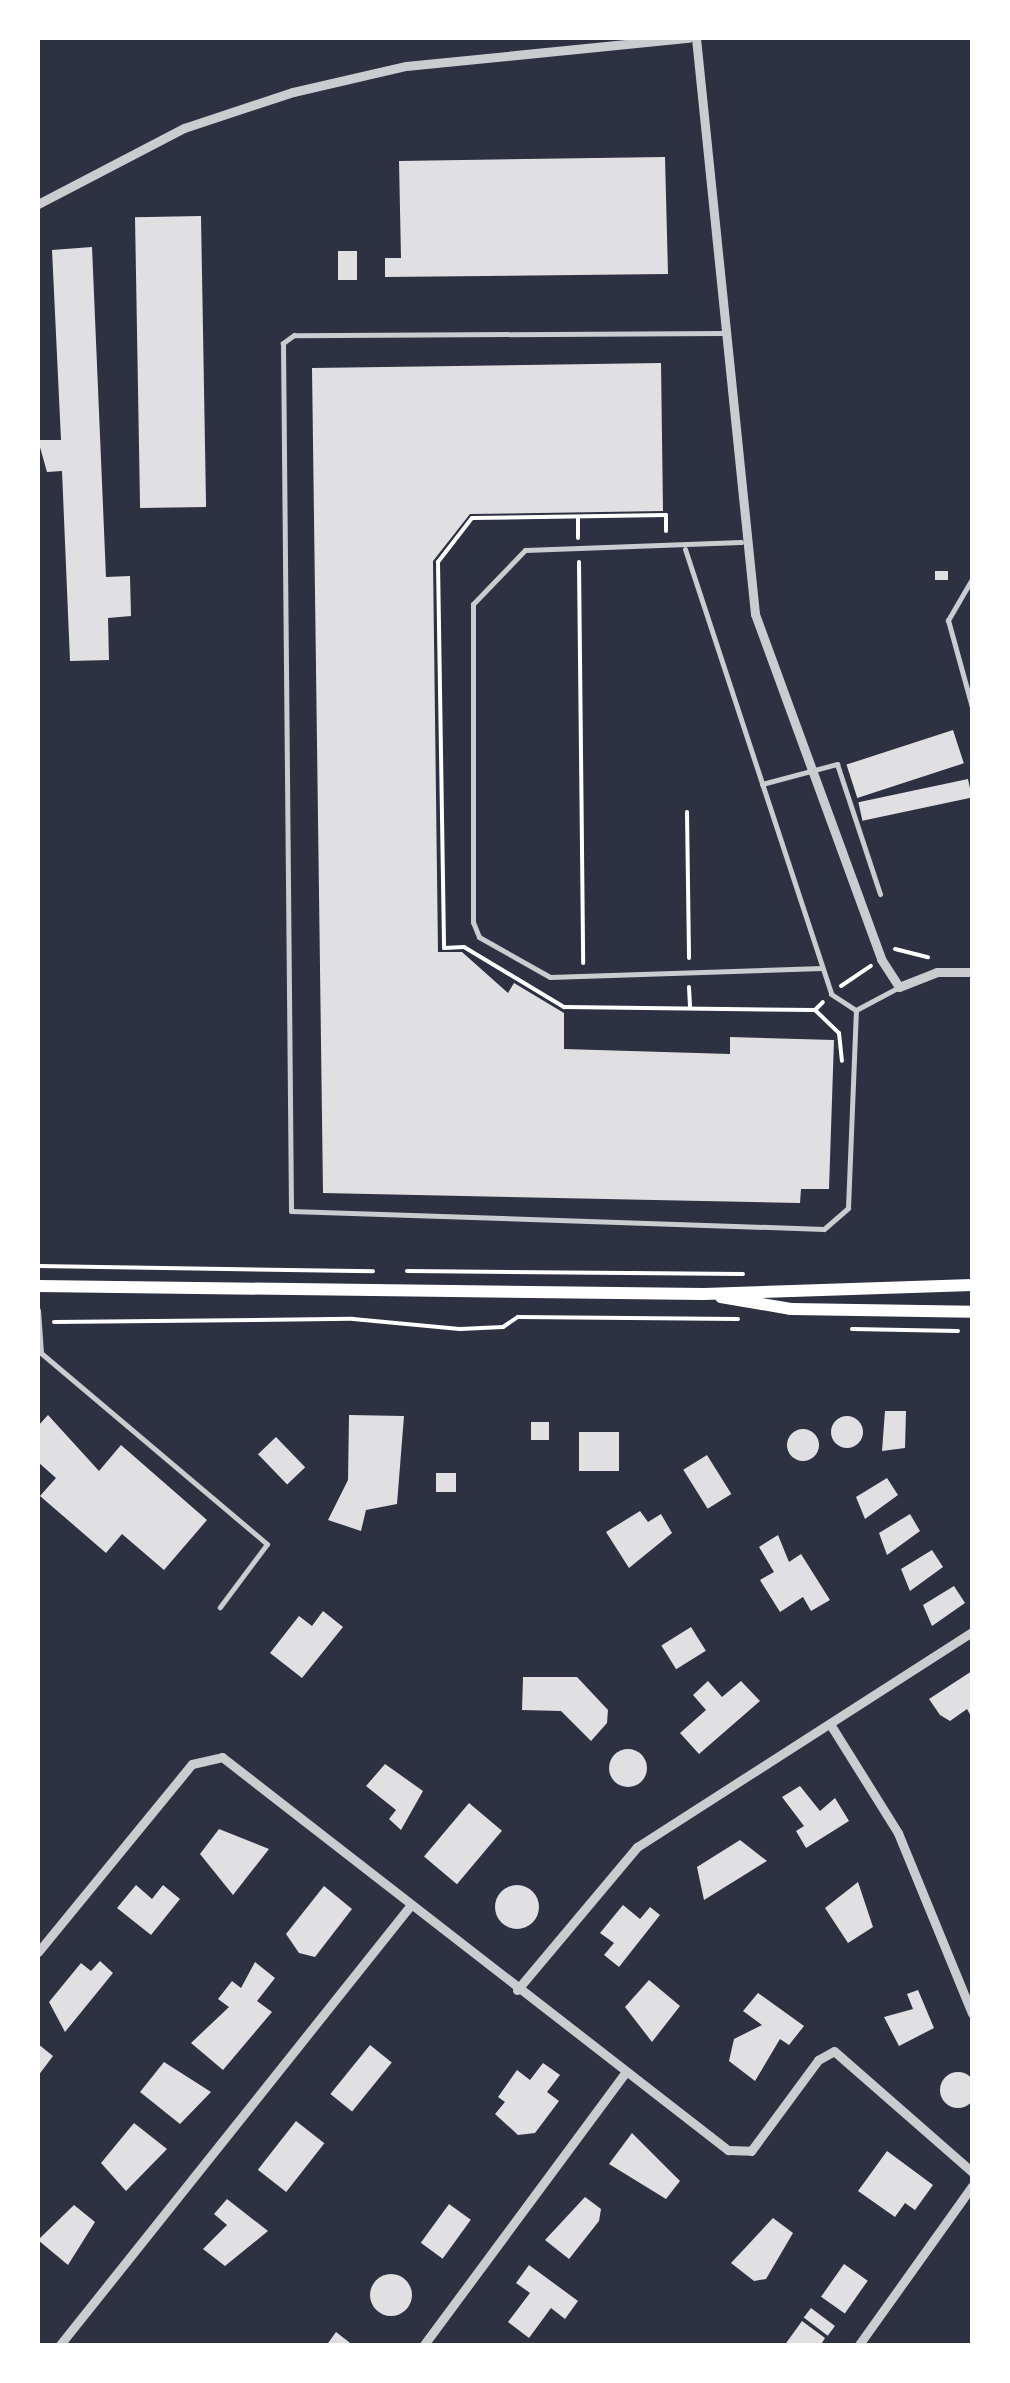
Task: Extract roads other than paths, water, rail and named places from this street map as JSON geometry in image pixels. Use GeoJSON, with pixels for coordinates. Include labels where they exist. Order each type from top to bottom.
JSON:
{"type":"FeatureCollection","features":[{"type":"Feature","properties":{"kind":"main road"},"geometry":{"type":"LineString","coordinates":[[38,1286],[704,1294],[972,1285]]}},
{"type":"Feature","properties":{"kind":"main road"},"geometry":{"type":"LineString","coordinates":[[704,1294],[791,1309],[972,1312]]}},
{"type":"Feature","properties":{"kind":"street"},"geometry":{"type":"LineString","coordinates":[[38,204],[184,128],[293,92],[406,66],[693,38],[741,542],[755,614],[881,959],[898,987],[937,972],[972,972]]}},
{"type":"Feature","properties":{"kind":"street"},"geometry":{"type":"LineString","coordinates":[[517,1990],[637,1847],[972,1632]]}},
{"type":"Feature","properties":{"kind":"street"},"geometry":{"type":"LineString","coordinates":[[830,1724],[898,1833],[972,2013]]}},
{"type":"Feature","properties":{"kind":"street"},"geometry":{"type":"LineString","coordinates":[[38,1952],[192,1764],[210,1754],[624,2074],[744,2154],[834,2051],[972,2172]]}},
{"type":"Feature","properties":{"kind":"street"},"geometry":{"type":"LineString","coordinates":[[59,2346],[410,1906]]}},
{"type":"Feature","properties":{"kind":"street"},"geometry":{"type":"LineString","coordinates":[[424,2346],[624,2074]]}},
{"type":"Feature","properties":{"kind":"street"},"geometry":{"type":"LineString","coordinates":[[858,2346],[972,2186]]}},
{"type":"Feature","properties":{"kind":"lane"},"geometry":{"type":"LineString","coordinates":[[723,332],[294,336],[283,344],[289,1204],[304,1217],[824,1229],[848,1208],[856,1010]]}},
{"type":"Feature","properties":{"kind":"lane"},"geometry":{"type":"LineString","coordinates":[[741,542],[685,549],[518,552],[472,604],[470,871],[479,938],[542,975],[822,968]]}},
{"type":"Feature","properties":{"kind":"lane"},"geometry":{"type":"LineString","coordinates":[[685,549],[831,994],[856,1010]]}},
{"type":"Feature","properties":{"kind":"lane"},"geometry":{"type":"LineString","coordinates":[[972,579],[948,620],[972,707]]}},
{"type":"Feature","properties":{"kind":"lane"},"geometry":{"type":"LineString","coordinates":[[762,784],[837,764],[880,894]]}},
{"type":"Feature","properties":{"kind":"lane"},"geometry":{"type":"LineString","coordinates":[[856,1010],[898,987]]}},
{"type":"Feature","properties":{"kind":"lane"},"geometry":{"type":"LineString","coordinates":[[38,1310],[40,1354],[266,1544],[220,1606]]}}]}
